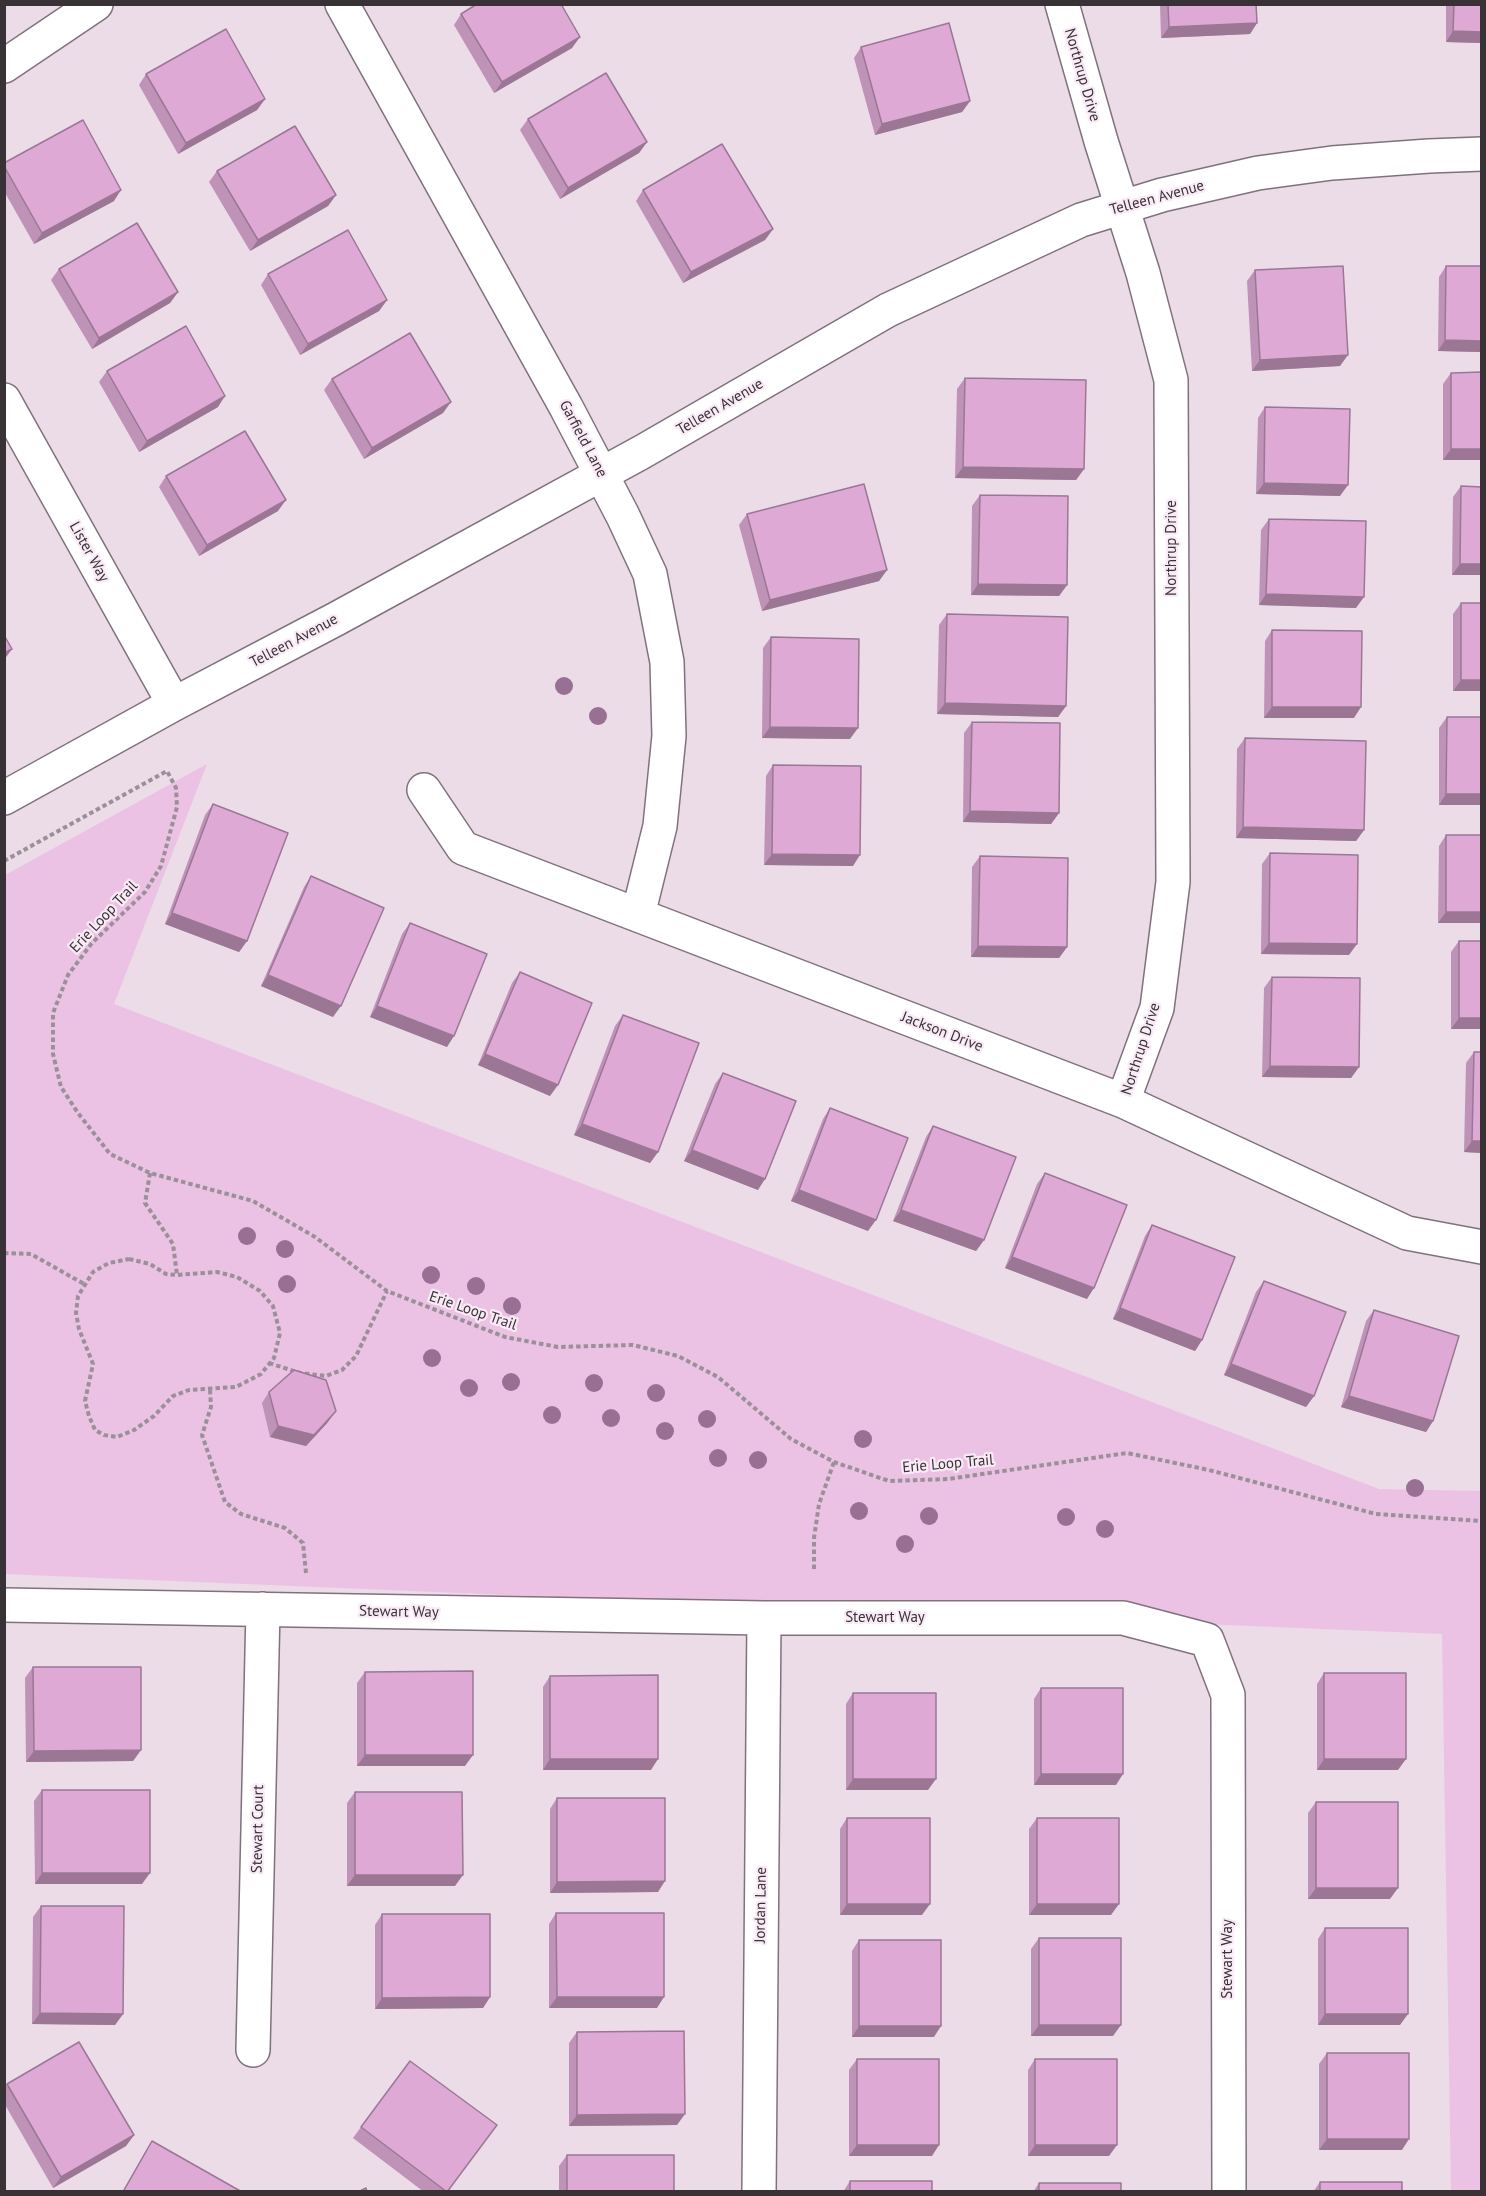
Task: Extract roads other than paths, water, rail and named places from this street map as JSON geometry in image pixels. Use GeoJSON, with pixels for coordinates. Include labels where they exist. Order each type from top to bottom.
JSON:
{"type":"FeatureCollection","features":[{"type":"Feature","properties":{"kind":"street"},"geometry":{"type":"LineString","coordinates":[[4,66],[96,4]]}},
{"type":"Feature","properties":{"kind":"street","name":"Garfield Lane"},"geometry":{"type":"LineString","coordinates":[[342,4],[602,474],[650,574],[667,662],[669,736],[661,815],[638,915]]}},
{"type":"Feature","properties":{"kind":"street","name":"Northrup Drive"},"geometry":{"type":"LineString","coordinates":[[1062,4],[1143,273],[1171,380],[1173,882],[1157,1008],[1123,1101]]}},
{"type":"Feature","properties":{"kind":"street","name":"Telleen Avenue"},"geometry":{"type":"LineString","coordinates":[[4,798],[602,474],[888,310],[1081,220],[1186,189],[1258,173],[1332,163],[1482,154]]}},
{"type":"Feature","properties":{"kind":"street","name":"Lister Way"},"geometry":{"type":"LineString","coordinates":[[4,400],[174,704]]}},
{"type":"Feature","properties":{"kind":"street","name":"Jackson Drive"},"geometry":{"type":"LineString","coordinates":[[424,790],[463,848],[1123,1101],[1407,1233],[1482,1247]]}},
{"type":"Feature","properties":{"kind":"street","name":"Stewart Way"},"geometry":{"type":"LineString","coordinates":[[4,1605],[764,1618],[1123,1618],[1207,1640],[1227,1695],[1229,2192]]}},
{"type":"Feature","properties":{"kind":"street","name":"Stewart Court"},"geometry":{"type":"LineString","coordinates":[[253,2050],[263,1609]]}},
{"type":"Feature","properties":{"kind":"street","name":"Jordan Lane"},"geometry":{"type":"LineString","coordinates":[[759,2192],[764,1618]]}}]}
